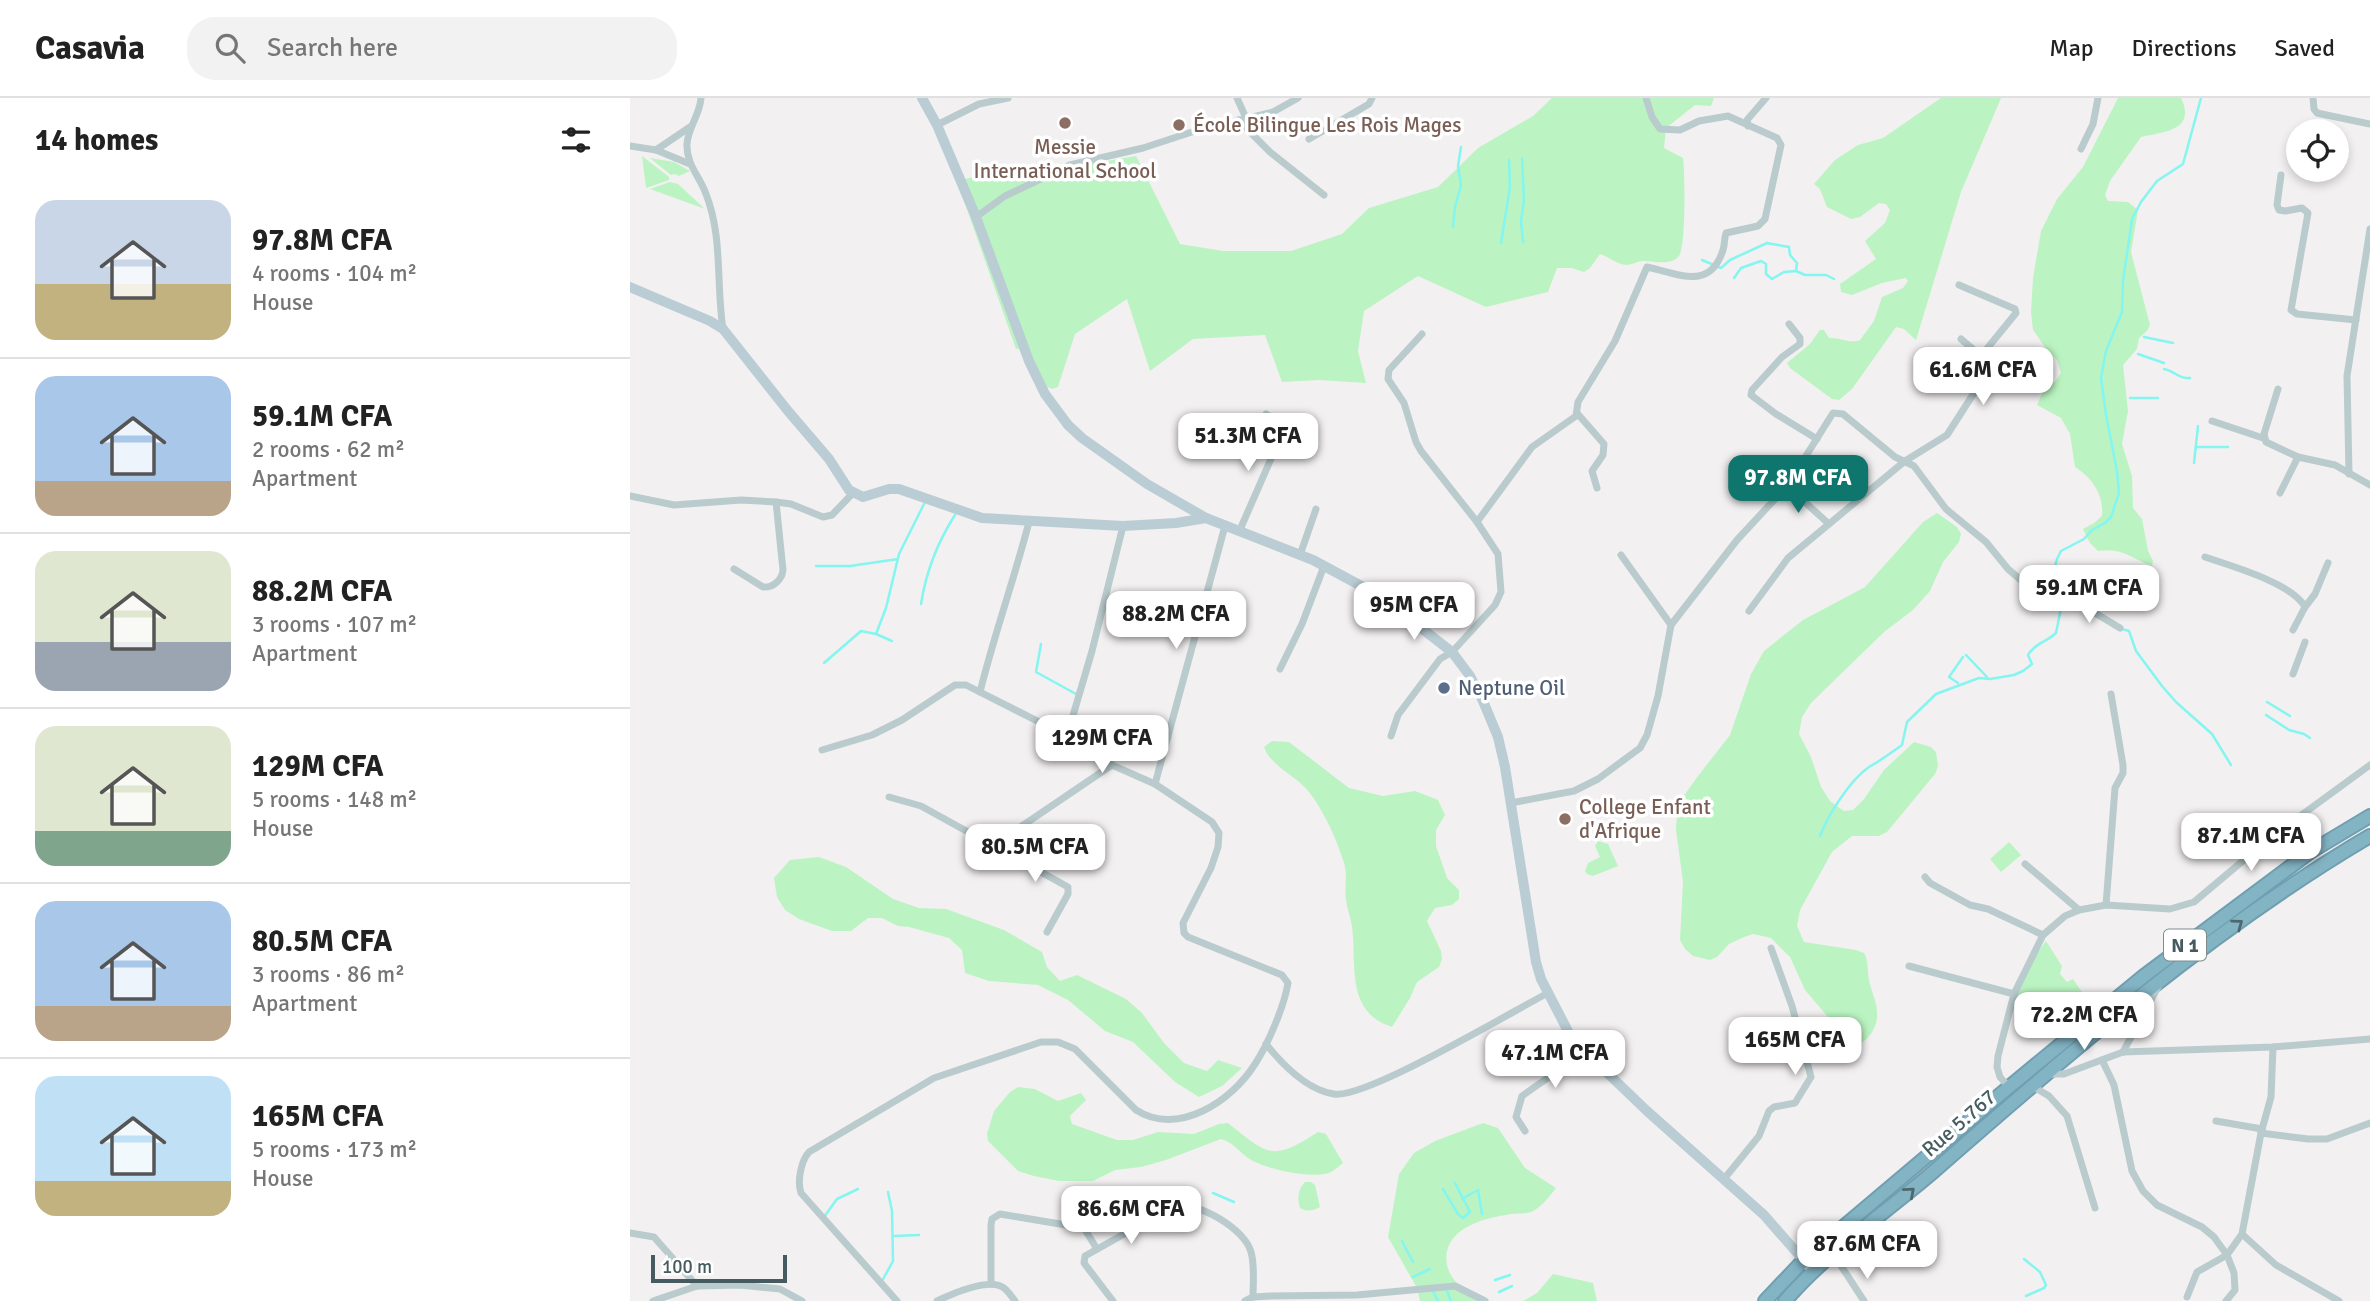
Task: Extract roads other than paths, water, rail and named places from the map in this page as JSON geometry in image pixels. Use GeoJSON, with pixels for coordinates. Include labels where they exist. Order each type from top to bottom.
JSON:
{"type":"FeatureCollection","features":[{"type":"Feature","properties":{"kind":"highway","name":"N 1"},"geometry":{"type":"LineString","coordinates":[[1765,1301],[1804,1260],[2144,976],[2310,852],[2370,816]]}},
{"type":"Feature","properties":{"kind":"highway","name":"Rue 5.767"},"geometry":{"type":"LineString","coordinates":[[1785,1301],[1813,1271],[2161,979],[2318,867],[2370,836]]}},
{"type":"Feature","properties":{"kind":"main road"},"geometry":{"type":"LineString","coordinates":[[922,98],[937,125],[976,217],[1029,361],[1045,394],[1082,439],[1147,484],[1206,518],[1300,555],[1380,596],[1452,652],[1470,676],[1498,737],[1536,962],[1548,993],[1572,1039],[1647,1111],[1764,1215],[1813,1271]]}},
{"type":"Feature","properties":{"kind":"main road"},"geometry":{"type":"LineString","coordinates":[[630,287],[723,329],[830,459],[853,493],[863,496],[899,489],[974,516],[1029,522],[1123,526],[1206,518]]}},
{"type":"Feature","properties":{"kind":"street"},"geometry":{"type":"LineString","coordinates":[[701,98],[699,110],[690,127],[687,146],[690,164],[706,193],[713,213],[723,329]]}},
{"type":"Feature","properties":{"kind":"street"},"geometry":{"type":"LineString","coordinates":[[937,125],[979,104],[1008,98]]}},
{"type":"Feature","properties":{"kind":"street"},"geometry":{"type":"LineString","coordinates":[[1237,98],[1242,119],[1270,152],[1324,195]]}},
{"type":"Feature","properties":{"kind":"street"},"geometry":{"type":"LineString","coordinates":[[976,217],[1005,196],[1070,165],[1273,112],[1298,98]]}},
{"type":"Feature","properties":{"kind":"street"},"geometry":{"type":"LineString","coordinates":[[1309,139],[1369,104],[1372,98]]}},
{"type":"Feature","properties":{"kind":"street"},"geometry":{"type":"LineString","coordinates":[[1597,488],[1592,471],[1603,455],[1604,444],[1577,413],[1578,402],[1615,341],[1647,267],[1702,276],[1712,271],[1723,251],[1724,237],[1728,232],[1758,226],[1764,222],[1781,145],[1777,138],[1728,116],[1699,121],[1680,130],[1660,129],[1651,117],[1646,98]]}},
{"type":"Feature","properties":{"kind":"street"},"geometry":{"type":"LineString","coordinates":[[1749,126],[1748,120],[1766,98]]}},
{"type":"Feature","properties":{"kind":"street"},"geometry":{"type":"LineString","coordinates":[[2081,149],[2092,124],[2098,98]]}},
{"type":"Feature","properties":{"kind":"street"},"geometry":{"type":"LineString","coordinates":[[2313,98],[2314,109],[2318,113],[2370,124]]}},
{"type":"Feature","properties":{"kind":"street"},"geometry":{"type":"LineString","coordinates":[[656,150],[690,127]]}},
{"type":"Feature","properties":{"kind":"street"},"geometry":{"type":"LineString","coordinates":[[630,146],[656,150],[690,164]]}},
{"type":"Feature","properties":{"kind":"street"},"geometry":{"type":"LineString","coordinates":[[2281,175],[2277,205],[2279,210],[2302,208],[2308,213],[2291,310],[2297,314],[2356,320]]}},
{"type":"Feature","properties":{"kind":"street"},"geometry":{"type":"LineString","coordinates":[[2349,474],[2347,376],[2370,229]]}},
{"type":"Feature","properties":{"kind":"street"},"geometry":{"type":"LineString","coordinates":[[1959,285],[2015,309],[2016,313],[2011,320],[1981,356]]}},
{"type":"Feature","properties":{"kind":"street"},"geometry":{"type":"LineString","coordinates":[[1789,324],[1800,338],[1800,344],[1782,357],[1752,390],[1751,395],[1817,439]]}},
{"type":"Feature","properties":{"kind":"street"},"geometry":{"type":"LineString","coordinates":[[1391,736],[1403,708],[1440,659],[1452,652],[1495,605],[1501,592],[1500,559],[1477,522],[1421,451],[1404,403],[1388,379],[1390,370],[1422,334]]}},
{"type":"Feature","properties":{"kind":"street"},"geometry":{"type":"LineString","coordinates":[[1749,611],[1783,562],[1905,461],[1947,435],[1989,373],[1989,363],[1961,339]]}},
{"type":"Feature","properties":{"kind":"street"},"geometry":{"type":"LineString","coordinates":[[2263,438],[2278,389]]}},
{"type":"Feature","properties":{"kind":"street"},"geometry":{"type":"LineString","coordinates":[[1511,803],[1574,791],[1598,779],[1640,748],[1647,736],[1658,696],[1671,625],[1737,540],[1787,486],[1830,415],[1838,412],[1895,457],[1914,466],[1946,509],[1986,542],[2008,569],[2036,593],[2069,599],[2120,628]]}},
{"type":"Feature","properties":{"kind":"street"},"geometry":{"type":"LineString","coordinates":[[1477,522],[1532,447],[1577,413]]}},
{"type":"Feature","properties":{"kind":"street"},"geometry":{"type":"LineString","coordinates":[[1239,531],[1284,429],[1266,414]]}},
{"type":"Feature","properties":{"kind":"street"},"geometry":{"type":"LineString","coordinates":[[2212,421],[2263,438],[2272,446],[2298,457],[2335,465],[2370,485]]}},
{"type":"Feature","properties":{"kind":"street"},"geometry":{"type":"LineString","coordinates":[[2280,493],[2298,457]]}},
{"type":"Feature","properties":{"kind":"street"},"geometry":{"type":"LineString","coordinates":[[1787,486],[1829,524]]}},
{"type":"Feature","properties":{"kind":"street"},"geometry":{"type":"LineString","coordinates":[[630,496],[674,505],[741,500],[776,502],[828,517],[853,493]]}},
{"type":"Feature","properties":{"kind":"street"},"geometry":{"type":"LineString","coordinates":[[734,569],[763,587],[780,580],[783,570],[776,502]]}},
{"type":"Feature","properties":{"kind":"street"},"geometry":{"type":"LineString","coordinates":[[1300,555],[1316,509]]}},
{"type":"Feature","properties":{"kind":"street"},"geometry":{"type":"LineString","coordinates":[[980,692],[993,638],[1015,575],[1029,522]]}},
{"type":"Feature","properties":{"kind":"street"},"geometry":{"type":"LineString","coordinates":[[1067,736],[1092,651],[1123,526]]}},
{"type":"Feature","properties":{"kind":"street"},"geometry":{"type":"LineString","coordinates":[[1154,784],[1225,526]]}},
{"type":"Feature","properties":{"kind":"street"},"geometry":{"type":"LineString","coordinates":[[1621,555],[1671,625]]}},
{"type":"Feature","properties":{"kind":"street"},"geometry":{"type":"LineString","coordinates":[[2205,556],[2268,579],[2300,599],[2305,607]]}},
{"type":"Feature","properties":{"kind":"street"},"geometry":{"type":"LineString","coordinates":[[2293,630],[2315,594],[2328,563]]}},
{"type":"Feature","properties":{"kind":"street"},"geometry":{"type":"LineString","coordinates":[[1280,669],[1302,624],[1324,566]]}},
{"type":"Feature","properties":{"kind":"street"},"geometry":{"type":"LineString","coordinates":[[2293,674],[2305,642]]}},
{"type":"Feature","properties":{"kind":"street"},"geometry":{"type":"LineString","coordinates":[[822,750],[872,735],[902,720],[955,685],[962,684],[980,692],[1067,736],[1112,765],[1154,784],[1212,822],[1219,833],[1218,846],[1211,869],[1183,923],[1184,933],[1286,978],[1287,988],[1266,1044],[1248,1074],[1224,1097],[1197,1114],[1163,1121],[1144,1116],[1075,1049],[1058,1042],[1041,1042],[934,1078],[814,1148],[803,1161],[799,1184],[801,1193],[897,1301]]}},
{"type":"Feature","properties":{"kind":"street"},"geometry":{"type":"LineString","coordinates":[[2106,905],[2115,788],[2123,773],[2119,732],[2111,694]]}},
{"type":"Feature","properties":{"kind":"street"},"geometry":{"type":"LineString","coordinates":[[994,845],[1112,765]]}},
{"type":"Feature","properties":{"kind":"street"},"geometry":{"type":"LineString","coordinates":[[2009,1087],[2000,1077],[1998,1056],[2014,994],[2043,935],[2065,916],[2079,910],[2106,905],[2169,909],[2194,902],[2270,838],[2370,765]]}},
{"type":"Feature","properties":{"kind":"street"},"geometry":{"type":"LineString","coordinates":[[889,797],[921,806],[1068,887],[1068,894],[1047,932]]}},
{"type":"Feature","properties":{"kind":"street"},"geometry":{"type":"LineString","coordinates":[[2025,864],[2079,910]]}},
{"type":"Feature","properties":{"kind":"street"},"geometry":{"type":"LineString","coordinates":[[1925,877],[1930,883],[1970,905],[1988,909],[2043,935]]}},
{"type":"Feature","properties":{"kind":"street"},"geometry":{"type":"LineString","coordinates":[[1724,1179],[1759,1136],[1769,1111],[1774,1107],[1795,1103],[1811,1077],[1792,1006],[1770,948]]}},
{"type":"Feature","properties":{"kind":"street"},"geometry":{"type":"LineString","coordinates":[[1909,966],[2014,994]]}},
{"type":"Feature","properties":{"kind":"street"},"geometry":{"type":"LineString","coordinates":[[2123,1052],[2161,979]]}},
{"type":"Feature","properties":{"kind":"street"},"geometry":{"type":"LineString","coordinates":[[1266,1044],[1284,1066],[1297,1076],[1324,1091],[1342,1094],[1378,1083],[1548,993]]}},
{"type":"Feature","properties":{"kind":"street"},"geometry":{"type":"LineString","coordinates":[[2048,1074],[2064,1074],[2123,1052],[2273,1047],[2370,1039]]}},
{"type":"Feature","properties":{"kind":"street"},"geometry":{"type":"LineString","coordinates":[[2187,1297],[2197,1272],[2227,1255],[2242,1234],[2261,1131],[2271,1097],[2273,1047]]}},
{"type":"Feature","properties":{"kind":"street"},"geometry":{"type":"LineString","coordinates":[[1525,1131],[1516,1116],[1522,1096],[1585,1052]]}},
{"type":"Feature","properties":{"kind":"street"},"geometry":{"type":"LineString","coordinates":[[2102,1060],[2114,1085],[2132,1171],[2143,1191],[2157,1205],[2202,1227],[2214,1237],[2227,1255],[2234,1273],[2235,1290],[2227,1301]]}},
{"type":"Feature","properties":{"kind":"street"},"geometry":{"type":"LineString","coordinates":[[2031,1086],[2049,1096],[2067,1116],[2092,1190],[2095,1208]]}},
{"type":"Feature","properties":{"kind":"street"},"geometry":{"type":"LineString","coordinates":[[2216,1121],[2308,1139],[2327,1139],[2370,1123]]}},
{"type":"Feature","properties":{"kind":"street"},"geometry":{"type":"LineString","coordinates":[[1110,1300],[1084,1264],[1087,1253],[1182,1204],[1196,1207],[1226,1222],[1251,1251],[1253,1297]]}},
{"type":"Feature","properties":{"kind":"street"},"geometry":{"type":"LineString","coordinates":[[991,1284],[991,1225],[992,1219],[1000,1214],[1084,1228],[1097,1249]]}},
{"type":"Feature","properties":{"kind":"street"},"geometry":{"type":"LineString","coordinates":[[630,1233],[654,1237],[697,1286]]}},
{"type":"Feature","properties":{"kind":"street"},"geometry":{"type":"LineString","coordinates":[[2242,1234],[2276,1265],[2339,1301]]}},
{"type":"Feature","properties":{"kind":"street"},"geometry":{"type":"LineString","coordinates":[[1833,1255],[1864,1301]]}},
{"type":"Feature","properties":{"kind":"street"},"geometry":{"type":"LineString","coordinates":[[937,1301],[954,1293],[991,1284],[1004,1287],[1015,1301]]}},
{"type":"Feature","properties":{"kind":"street"},"geometry":{"type":"LineString","coordinates":[[653,1301],[697,1286],[740,1285],[780,1289],[802,1301]]}},
{"type":"Feature","properties":{"kind":"street"},"geometry":{"type":"LineString","coordinates":[[1245,1301],[1253,1297],[1357,1295],[1455,1286],[1485,1301]]}},
{"type":"Feature","properties":{"kind":"waterway"},"geometry":{"type":"LineString","coordinates":[[1820,836],[1847,789],[1869,767],[1902,745],[1907,722],[1936,694],[1979,678],[1990,679],[2023,671],[2032,664],[2028,655],[2031,651],[2056,633],[2061,608],[2054,570],[2057,559],[2061,551],[2084,539],[2111,517],[2119,493],[2101,378],[2106,351],[2122,312],[2123,281],[2132,219],[2157,181],[2183,164],[2201,98]]}},
{"type":"Feature","properties":{"kind":"waterway"},"geometry":{"type":"LineString","coordinates":[[1453,227],[1461,185],[1458,166],[1461,147]]}},
{"type":"Feature","properties":{"kind":"waterway"},"geometry":{"type":"LineString","coordinates":[[1522,159],[1523,242]]}},
{"type":"Feature","properties":{"kind":"waterway"},"geometry":{"type":"LineString","coordinates":[[1501,243],[1510,187],[1509,160]]}},
{"type":"Feature","properties":{"kind":"waterway"},"geometry":{"type":"LineString","coordinates":[[1702,260],[1721,268],[1730,260],[1767,243],[1789,247],[1790,255],[1797,263],[1796,271]]}},
{"type":"Feature","properties":{"kind":"waterway"},"geometry":{"type":"LineString","coordinates":[[1734,278],[1741,268],[1761,261],[1766,264],[1766,274],[1772,279],[1784,272],[1796,271],[1805,275],[1826,275],[1834,279]]}},
{"type":"Feature","properties":{"kind":"waterway"},"geometry":{"type":"LineString","coordinates":[[2144,337],[2173,343]]}},
{"type":"Feature","properties":{"kind":"waterway"},"geometry":{"type":"LineString","coordinates":[[2138,354],[2164,363]]}},
{"type":"Feature","properties":{"kind":"waterway"},"geometry":{"type":"LineString","coordinates":[[2164,369],[2190,378]]}},
{"type":"Feature","properties":{"kind":"waterway"},"geometry":{"type":"LineString","coordinates":[[2130,398],[2158,398]]}},
{"type":"Feature","properties":{"kind":"waterway"},"geometry":{"type":"LineString","coordinates":[[2194,463],[2198,426]]}},
{"type":"Feature","properties":{"kind":"waterway"},"geometry":{"type":"LineString","coordinates":[[2196,447],[2228,447]]}},
{"type":"Feature","properties":{"kind":"waterway"},"geometry":{"type":"LineString","coordinates":[[876,634],[886,608],[899,554],[924,504]]}},
{"type":"Feature","properties":{"kind":"waterway"},"geometry":{"type":"LineString","coordinates":[[921,604],[933,558],[955,515]]}},
{"type":"Feature","properties":{"kind":"waterway"},"geometry":{"type":"LineString","coordinates":[[816,566],[850,566],[898,559]]}},
{"type":"Feature","properties":{"kind":"waterway"},"geometry":{"type":"LineString","coordinates":[[2069,606],[2079,607]]}},
{"type":"Feature","properties":{"kind":"waterway"},"geometry":{"type":"LineString","coordinates":[[2122,629],[2129,631],[2136,651],[2162,686],[2212,734],[2231,765]]}},
{"type":"Feature","properties":{"kind":"waterway"},"geometry":{"type":"LineString","coordinates":[[824,663],[861,631],[892,641]]}},
{"type":"Feature","properties":{"kind":"waterway"},"geometry":{"type":"LineString","coordinates":[[1041,644],[1036,672],[1076,694]]}},
{"type":"Feature","properties":{"kind":"waterway"},"geometry":{"type":"LineString","coordinates":[[1966,655],[1987,677]]}},
{"type":"Feature","properties":{"kind":"waterway"},"geometry":{"type":"LineString","coordinates":[[1958,683],[1949,677],[1963,657]]}},
{"type":"Feature","properties":{"kind":"waterway"},"geometry":{"type":"LineString","coordinates":[[2267,702],[2290,716]]}},
{"type":"Feature","properties":{"kind":"waterway"},"geometry":{"type":"LineString","coordinates":[[2266,715],[2289,730],[2310,738]]}},
{"type":"Feature","properties":{"kind":"waterway"},"geometry":{"type":"LineString","coordinates":[[1443,1189],[1463,1218],[1470,1212],[1455,1183]]}},
{"type":"Feature","properties":{"kind":"waterway"},"geometry":{"type":"LineString","coordinates":[[824,1217],[837,1199],[858,1189]]}},
{"type":"Feature","properties":{"kind":"waterway"},"geometry":{"type":"LineString","coordinates":[[1462,1199],[1478,1190],[1482,1214]]}},
{"type":"Feature","properties":{"kind":"waterway"},"geometry":{"type":"LineString","coordinates":[[882,1281],[893,1261],[892,1211],[888,1192]]}},
{"type":"Feature","properties":{"kind":"waterway"},"geometry":{"type":"LineString","coordinates":[[1213,1193],[1234,1202]]}},
{"type":"Feature","properties":{"kind":"waterway"},"geometry":{"type":"LineString","coordinates":[[893,1236],[919,1235]]}},
{"type":"Feature","properties":{"kind":"waterway"},"geometry":{"type":"LineString","coordinates":[[1402,1241],[1413,1262]]}},
{"type":"Feature","properties":{"kind":"waterway"},"geometry":{"type":"LineString","coordinates":[[2024,1259],[2040,1272],[2046,1285],[2026,1296]]}},
{"type":"Feature","properties":{"kind":"waterway"},"geometry":{"type":"LineString","coordinates":[[1413,1277],[1430,1269]]}},
{"type":"Feature","properties":{"kind":"waterway"},"geometry":{"type":"LineString","coordinates":[[1495,1280],[1510,1275]]}},
{"type":"Feature","properties":{"kind":"waterway"},"geometry":{"type":"LineString","coordinates":[[1499,1292],[1512,1286]]}},
{"type":"Feature","properties":{"kind":"waterway"},"geometry":{"type":"LineString","coordinates":[[1446,1288],[1451,1301]]}},
{"type":"Feature","properties":{"kind":"waterway"},"geometry":{"type":"LineString","coordinates":[[1433,1291],[1438,1301]]}},
{"type":"Feature","properties":{"kind":"place","name":"Messie International School"},"geometry":{"type":"Point","coordinates":[1065,123]}},
{"type":"Feature","properties":{"kind":"place","name":"École Bilingue Les Rois Mages"},"geometry":{"type":"Point","coordinates":[1179,125]}},
{"type":"Feature","properties":{"kind":"place","name":"Neptune Oil"},"geometry":{"type":"Point","coordinates":[1444,688]}},
{"type":"Feature","properties":{"kind":"place","name":"College Enfant d'Afrique"},"geometry":{"type":"Point","coordinates":[1565,819]}}]}
